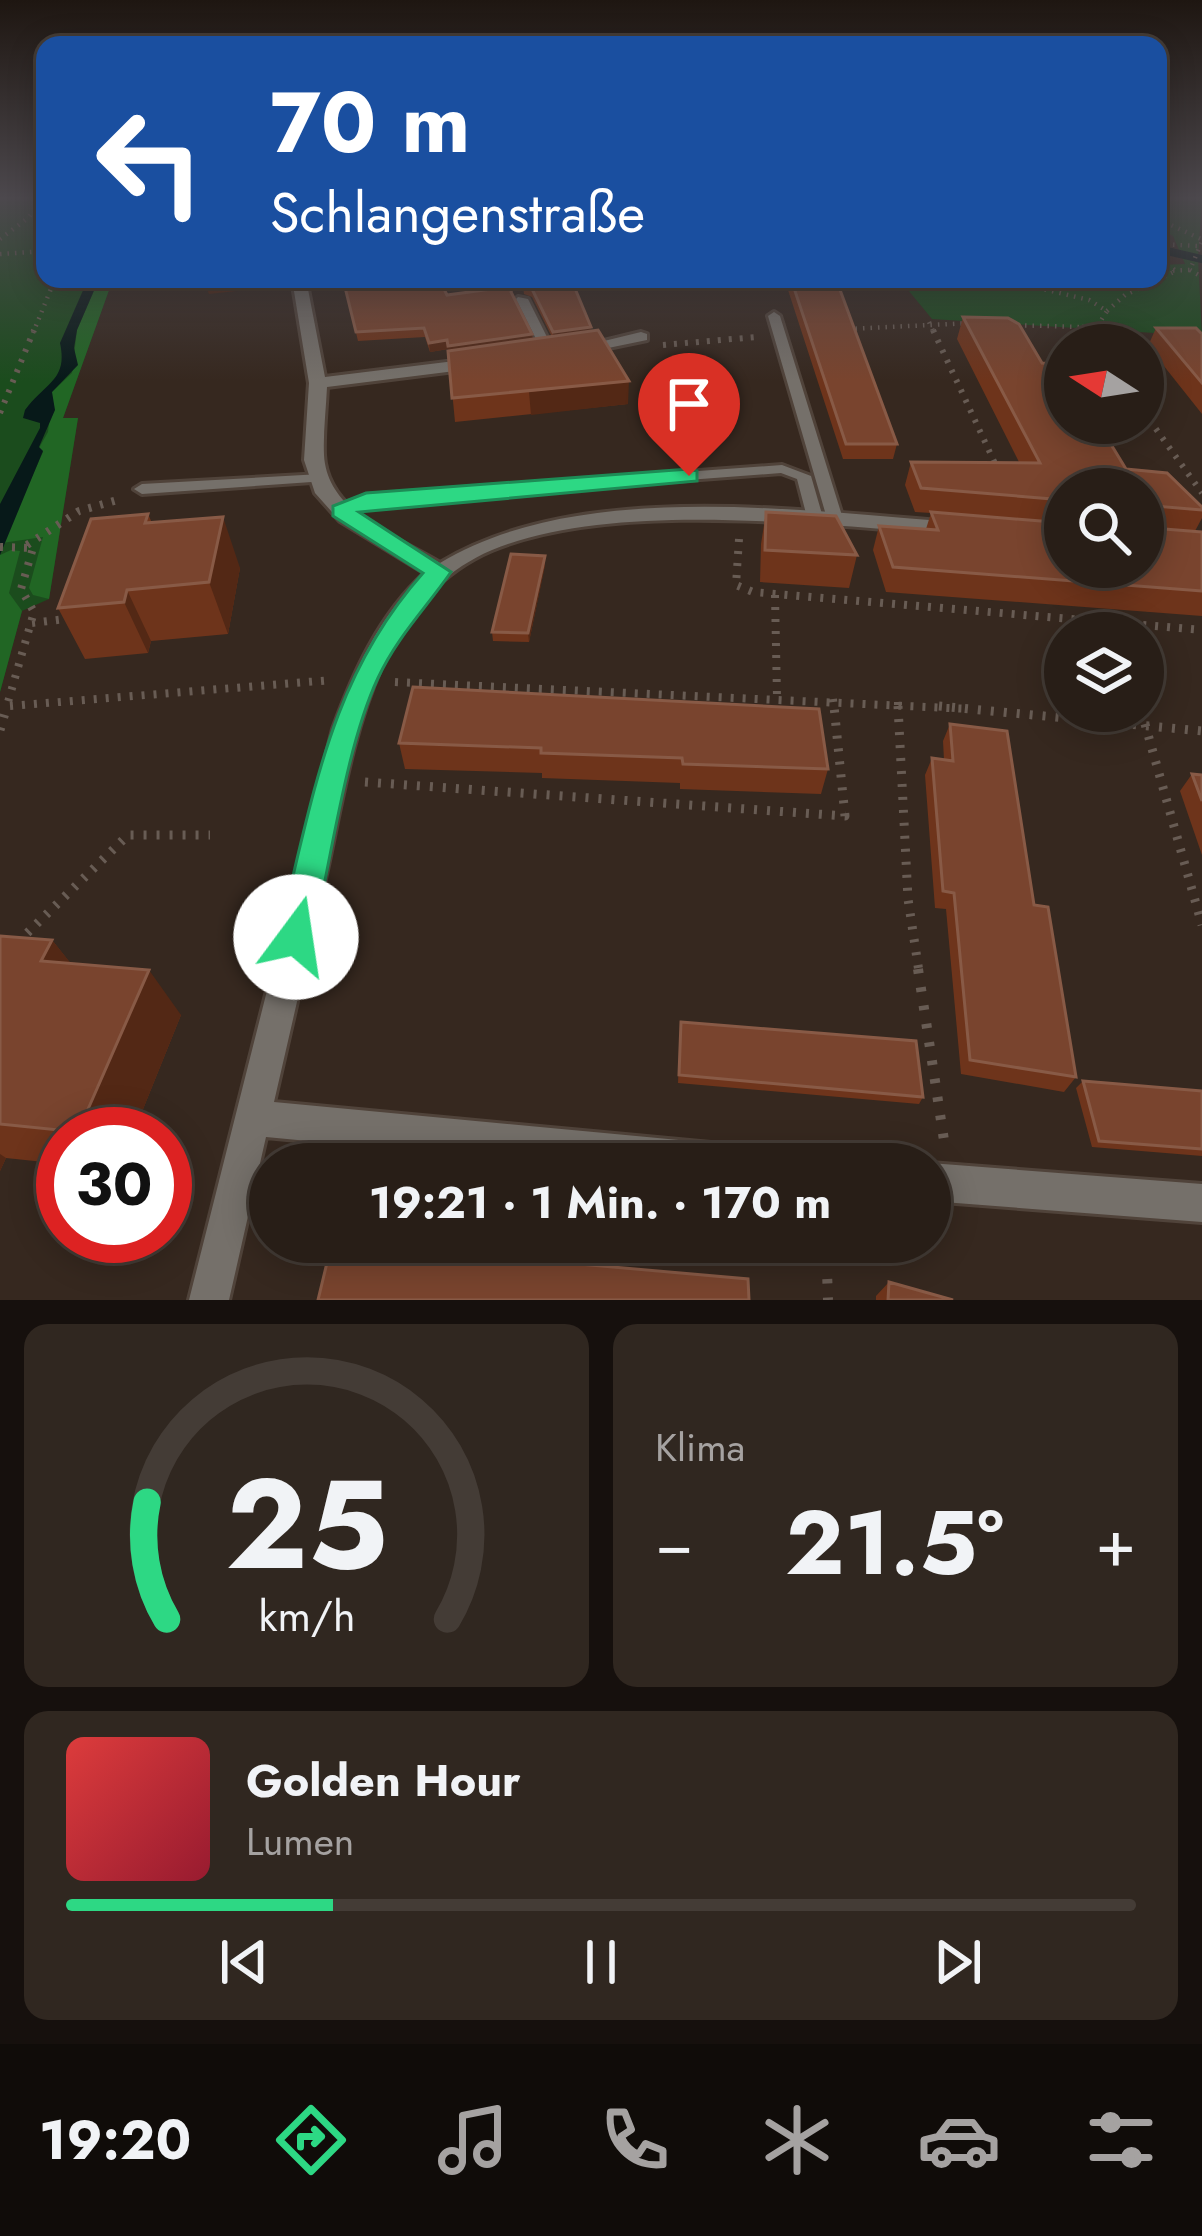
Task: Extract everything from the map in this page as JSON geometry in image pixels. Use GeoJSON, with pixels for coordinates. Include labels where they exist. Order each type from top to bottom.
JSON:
{"type":"FeatureCollection","features":[{"type":"Feature","properties":{"kind":"street"},"geometry":{"type":"LineString","coordinates":[[301,288],[318,383],[314,460],[325,493],[341,511],[439,572]]}},
{"type":"Feature","properties":{"kind":"street"},"geometry":{"type":"LineString","coordinates":[[528,356],[641,337]]}},
{"type":"Feature","properties":{"kind":"street"},"geometry":{"type":"LineString","coordinates":[[318,383],[508,359]]}},
{"type":"Feature","properties":{"kind":"street"},"geometry":{"type":"LineString","coordinates":[[209,1300],[333,780],[363,680],[396,620],[439,572],[491,542],[552,526],[645,517],[982,530]]}},
{"type":"Feature","properties":{"kind":"street"},"geometry":{"type":"LineString","coordinates":[[252,1118],[519,1143]]}},
{"type":"Feature","properties":{"kind":"street"},"geometry":{"type":"LineString","coordinates":[[951,1184],[1202,1203]]}},
{"type":"Feature","properties":{"kind":"lane"},"geometry":{"type":"LineString","coordinates":[[522,299],[549,353]]}},
{"type":"Feature","properties":{"kind":"lane"},"geometry":{"type":"LineString","coordinates":[[774,316],[826,521]]}},
{"type":"Feature","properties":{"kind":"lane"},"geometry":{"type":"LineString","coordinates":[[341,511],[366,500],[782,469],[804,476],[826,521]]}},
{"type":"Feature","properties":{"kind":"lane"},"geometry":{"type":"LineString","coordinates":[[142,489],[321,478]]}},
{"type":"Feature","properties":{"kind":"path"},"geometry":{"type":"LineString","coordinates":[[1190,270],[1194,260]]}},
{"type":"Feature","properties":{"kind":"path"},"geometry":{"type":"LineString","coordinates":[[1167,264],[1176,271]]}},
{"type":"Feature","properties":{"kind":"path"},"geometry":{"type":"LineString","coordinates":[[1167,271],[1190,270],[1202,277]]}},
{"type":"Feature","properties":{"kind":"path"},"geometry":{"type":"LineString","coordinates":[[1167,275],[1176,271]]}},
{"type":"Feature","properties":{"kind":"path"},"geometry":{"type":"LineString","coordinates":[[0,413],[51,288]]}},
{"type":"Feature","properties":{"kind":"path"},"geometry":{"type":"LineString","coordinates":[[1038,288],[1089,300],[1107,310]]}},
{"type":"Feature","properties":{"kind":"path"},"geometry":{"type":"LineString","coordinates":[[1099,324],[1107,310],[1140,288]]}},
{"type":"Feature","properties":{"kind":"path"},"geometry":{"type":"LineString","coordinates":[[929,322],[1008,490]]}},
{"type":"Feature","properties":{"kind":"path"},"geometry":{"type":"LineString","coordinates":[[844,329],[973,323]]}},
{"type":"Feature","properties":{"kind":"path"},"geometry":{"type":"LineString","coordinates":[[995,324],[1044,326]]}},
{"type":"Feature","properties":{"kind":"path"},"geometry":{"type":"LineString","coordinates":[[641,337],[656,346],[779,334]]}},
{"type":"Feature","properties":{"kind":"path"},"geometry":{"type":"LineString","coordinates":[[1164,440],[1202,493]]}},
{"type":"Feature","properties":{"kind":"path"},"geometry":{"type":"LineString","coordinates":[[2,547],[27,545],[79,511],[142,489]]}},
{"type":"Feature","properties":{"kind":"path"},"geometry":{"type":"LineString","coordinates":[[741,518],[736,584],[776,595],[1202,630]]}},
{"type":"Feature","properties":{"kind":"path"},"geometry":{"type":"LineString","coordinates":[[0,730],[34,612],[21,589],[33,548],[27,545]]}},
{"type":"Feature","properties":{"kind":"path"},"geometry":{"type":"LineString","coordinates":[[776,595],[777,697]]}},
{"type":"Feature","properties":{"kind":"path"},"geometry":{"type":"LineString","coordinates":[[32,622],[85,616]]}},
{"type":"Feature","properties":{"kind":"path"},"geometry":{"type":"LineString","coordinates":[[10,706],[363,680],[898,702],[1044,715]]}},
{"type":"Feature","properties":{"kind":"path"},"geometry":{"type":"LineString","coordinates":[[333,780],[845,816],[833,699]]}},
{"type":"Feature","properties":{"kind":"path"},"geometry":{"type":"LineString","coordinates":[[898,702],[908,899],[935,1143]]}},
{"type":"Feature","properties":{"kind":"path"},"geometry":{"type":"LineString","coordinates":[[1164,726],[1202,731]]}},
{"type":"Feature","properties":{"kind":"path"},"geometry":{"type":"LineString","coordinates":[[1147,732],[1202,925]]}},
{"type":"Feature","properties":{"kind":"path"},"geometry":{"type":"LineString","coordinates":[[0,959],[128,835],[210,835]]}},
{"type":"Feature","properties":{"kind":"path"},"geometry":{"type":"LineString","coordinates":[[827,1263],[828,1300]]}},
{"type":"Feature","properties":{"kind":"green space"},"geometry":{"type":"Polygon","coordinates":[[[0,260],[36,260],[36,288],[110,288],[63,418],[78,418],[49,599],[22,611],[0,692],[0,260]]]}},
{"type":"Feature","properties":{"kind":"green space"},"geometry":{"type":"Polygon","coordinates":[[[1198,260],[1202,336],[1164,334],[1164,324],[1044,326],[932,319],[906,288],[1167,288],[1167,265],[1198,260]]]}},
{"type":"Feature","properties":{"kind":"green space"},"geometry":{"type":"Polygon","coordinates":[[[95,288],[110,288],[63,418],[78,418],[49,599],[33,595],[29,588],[43,537],[2,543],[43,452],[39,448],[48,432],[52,392],[72,373],[77,330],[95,288]]]}},
{"type":"Feature","properties":{"kind":"green space"},"geometry":{"type":"Polygon","coordinates":[[[20,551],[9,593],[22,611],[0,692],[0,555],[20,551]]]}},
{"type":"Feature","properties":{"kind":"shaded area"},"geometry":{"type":"Polygon","coordinates":[[[84,288],[95,288],[77,330],[78,365],[52,392],[55,410],[39,447],[43,451],[0,555],[0,504],[40,428],[40,423],[23,418],[25,410],[58,373],[60,343],[84,288]]]}},
{"type":"Feature","properties":{"kind":"building"},"geometry":{"type":"Polygon","coordinates":[[[345,288],[444,288],[447,295],[512,288],[532,334],[448,346],[447,340],[429,343],[424,328],[356,332],[345,288]]]}},
{"type":"Feature","properties":{"kind":"building"},"geometry":{"type":"Polygon","coordinates":[[[575,288],[591,327],[553,332],[532,289],[575,288]]]}},
{"type":"Feature","properties":{"kind":"building"},"geometry":{"type":"Polygon","coordinates":[[[794,288],[839,288],[897,444],[846,444],[794,288]]]}},
{"type":"Feature","properties":{"kind":"building"},"geometry":{"type":"Polygon","coordinates":[[[963,317],[1008,318],[1019,324],[1044,363],[1044,444],[1111,444],[1125,468],[1044,468],[1044,498],[921,488],[911,462],[1040,463],[963,317]]]}},
{"type":"Feature","properties":{"kind":"building"},"geometry":{"type":"Polygon","coordinates":[[[1164,328],[1196,328],[1202,334],[1202,383],[1164,338],[1164,328]]]}},
{"type":"Feature","properties":{"kind":"building"},"geometry":{"type":"Polygon","coordinates":[[[598,330],[629,381],[452,398],[448,351],[598,330]]]}},
{"type":"Feature","properties":{"kind":"building"},"geometry":{"type":"Polygon","coordinates":[[[1164,473],[1202,507],[1164,507],[1164,473]]]}},
{"type":"Feature","properties":{"kind":"building"},"geometry":{"type":"Polygon","coordinates":[[[766,512],[836,516],[857,555],[765,550],[766,512]]]}},
{"type":"Feature","properties":{"kind":"building"},"geometry":{"type":"Polygon","coordinates":[[[931,512],[1044,521],[1044,579],[893,567],[879,526],[938,530],[931,512]]]}},
{"type":"Feature","properties":{"kind":"building"},"geometry":{"type":"Polygon","coordinates":[[[148,514],[145,523],[223,517],[209,582],[127,590],[124,602],[58,608],[91,519],[148,514]]]}},
{"type":"Feature","properties":{"kind":"building"},"geometry":{"type":"Polygon","coordinates":[[[1164,529],[1202,532],[1202,591],[1163,588],[1164,529]]]}},
{"type":"Feature","properties":{"kind":"building"},"geometry":{"type":"Polygon","coordinates":[[[511,554],[545,556],[528,633],[492,632],[511,554]]]}},
{"type":"Feature","properties":{"kind":"building"},"geometry":{"type":"Polygon","coordinates":[[[413,687],[819,709],[828,769],[683,764],[682,758],[399,743],[413,687]]]}},
{"type":"Feature","properties":{"kind":"building"},"geometry":{"type":"Polygon","coordinates":[[[950,724],[1007,731],[1034,905],[1048,907],[1076,1077],[970,1060],[954,893],[943,891],[932,758],[953,761],[950,724]]]}},
{"type":"Feature","properties":{"kind":"building"},"geometry":{"type":"Polygon","coordinates":[[[1192,774],[1202,775],[1202,801],[1192,774]]]}},
{"type":"Feature","properties":{"kind":"building"},"geometry":{"type":"Polygon","coordinates":[[[0,936],[52,940],[41,961],[149,970],[89,1107],[36,1107],[36,1128],[0,1124],[0,936]]]}},
{"type":"Feature","properties":{"kind":"building"},"geometry":{"type":"Polygon","coordinates":[[[681,1022],[916,1041],[923,1097],[679,1075],[681,1022]]]}},
{"type":"Feature","properties":{"kind":"building"},"geometry":{"type":"Polygon","coordinates":[[[1083,1081],[1202,1091],[1202,1149],[1099,1141],[1083,1081]]]}},
{"type":"Feature","properties":{"kind":"building"},"geometry":{"type":"Polygon","coordinates":[[[327,1263],[568,1263],[748,1279],[749,1300],[318,1300],[327,1263]]]}},
{"type":"Feature","properties":{"kind":"building"},"geometry":{"type":"Polygon","coordinates":[[[889,1282],[953,1300],[888,1300],[889,1282]]]}},
{"type":"Feature","properties":{"kind":"route"},"geometry":{"type":"LineString","coordinates":[[296,937],[346,729],[363,680],[396,620],[439,572],[341,511],[366,500],[689,476]]}}]}
